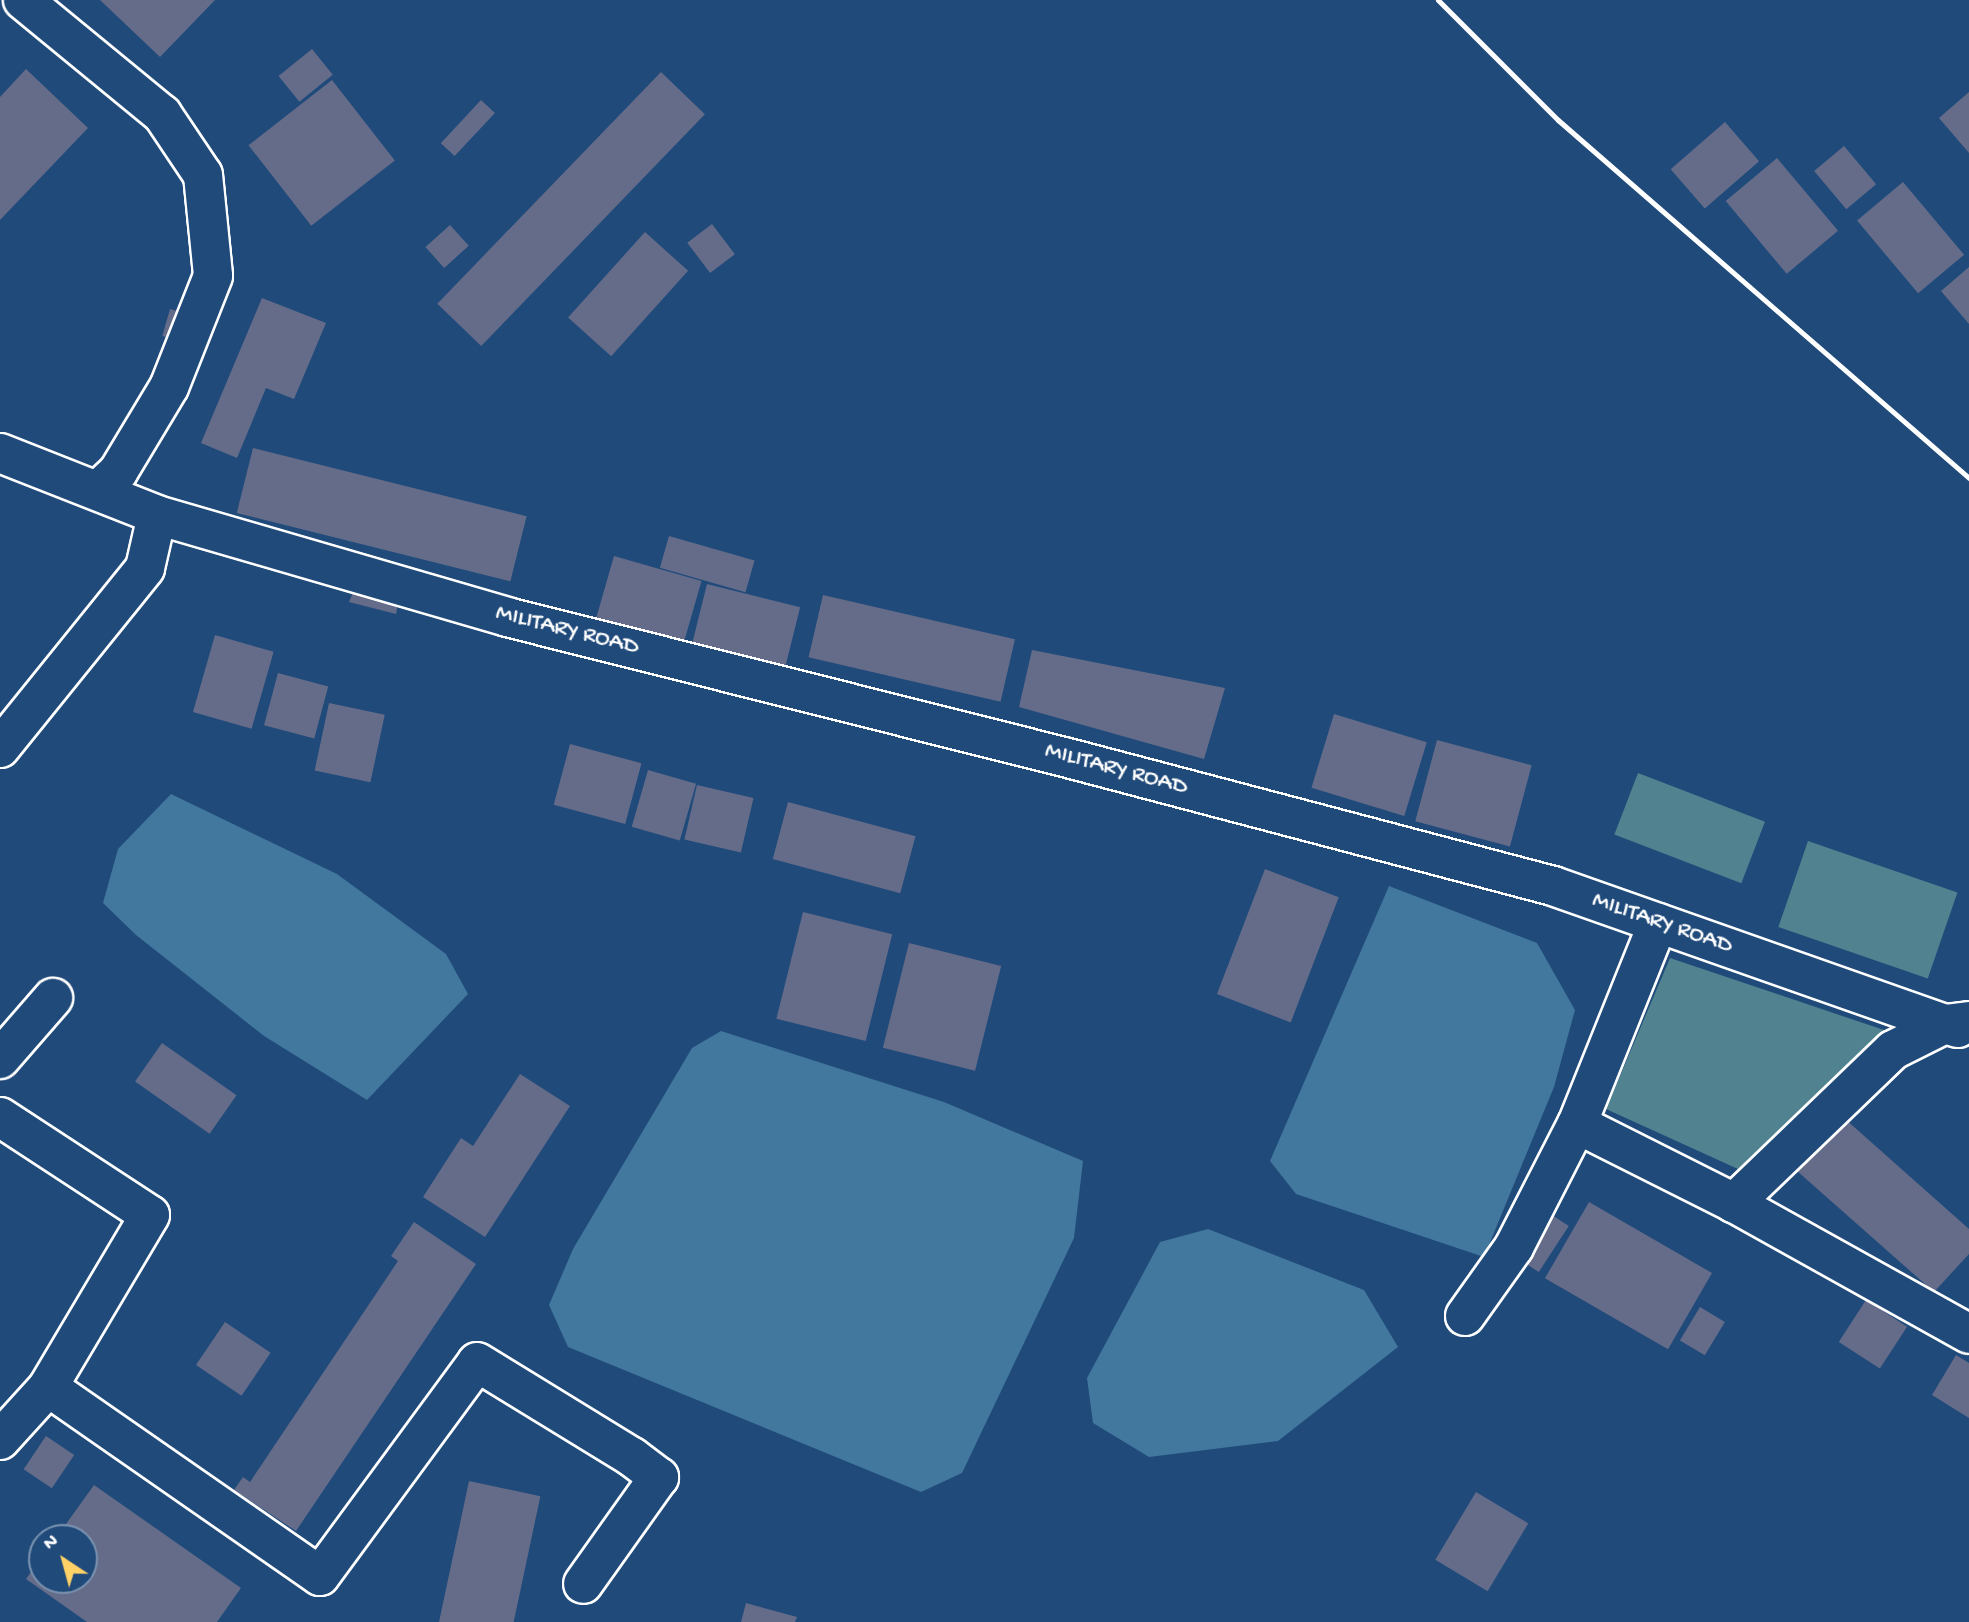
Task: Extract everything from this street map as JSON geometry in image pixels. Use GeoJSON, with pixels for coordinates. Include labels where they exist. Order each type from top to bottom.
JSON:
{"type":"FeatureCollection","features":[{"type":"Feature","properties":{"kind":"street"},"geometry":{"type":"LineString","coordinates":[[23,0],[162,114],[203,175],[213,275],[169,387],[118,472],[99,490]]}},
{"type":"Feature","properties":{"kind":"street","name":"MILITARY ROAD"},"geometry":{"type":"LineString","coordinates":[[0,453],[157,515],[507,617],[760,678],[1299,817],[1553,886],[1961,1026]]}},
{"type":"Feature","properties":{"kind":"street"},"geometry":{"type":"LineString","coordinates":[[0,748],[145,568],[157,515]]}},
{"type":"Feature","properties":{"kind":"street"},"geometry":{"type":"LineString","coordinates":[[1465,1316],[1514,1247],[1577,1124],[1658,923]]}},
{"type":"Feature","properties":{"kind":"street"},"geometry":{"type":"LineString","coordinates":[[0,1059],[53,998]]}},
{"type":"Feature","properties":{"kind":"street"},"geometry":{"type":"LineString","coordinates":[[1734,1203],[1893,1050],[1961,1026]]}},
{"type":"Feature","properties":{"kind":"street"},"geometry":{"type":"LineString","coordinates":[[0,1117],[150,1215],[48,1387],[0,1440]]}},
{"type":"Feature","properties":{"kind":"street"},"geometry":{"type":"LineString","coordinates":[[1577,1124],[1734,1203],[1969,1334]]}},
{"type":"Feature","properties":{"kind":"street"},"geometry":{"type":"LineString","coordinates":[[48,1387],[320,1576],[477,1362],[632,1457],[659,1477],[583,1584]]}},
{"type":"Feature","properties":{"kind":"green space"},"geometry":{"type":"Polygon","coordinates":[[[1638,773],[1765,822],[1741,883],[1614,835],[1638,773]]]}},
{"type":"Feature","properties":{"kind":"green space"},"geometry":{"type":"Polygon","coordinates":[[[1808,841],[1957,892],[1928,978],[1778,927],[1808,841]]]}},
{"type":"Feature","properties":{"kind":"green space"},"geometry":{"type":"Polygon","coordinates":[[[1670,958],[1884,1030],[1738,1169],[1606,1109],[1670,958]]]}},
{"type":"Feature","properties":{"kind":"water"},"geometry":{"type":"Polygon","coordinates":[[[171,794],[337,874],[446,954],[468,994],[367,1100],[264,1036],[136,935],[103,903],[118,849],[171,794]]]}},
{"type":"Feature","properties":{"kind":"water"},"geometry":{"type":"Polygon","coordinates":[[[1389,886],[1537,943],[1575,1010],[1554,1087],[1484,1257],[1296,1194],[1270,1161],[1389,886]]]}},
{"type":"Feature","properties":{"kind":"water"},"geometry":{"type":"Polygon","coordinates":[[[721,1031],[944,1102],[1083,1161],[1074,1238],[962,1473],[921,1492],[568,1347],[549,1305],[573,1249],[692,1048],[721,1031]]]}},
{"type":"Feature","properties":{"kind":"water"},"geometry":{"type":"Polygon","coordinates":[[[1208,1229],[1364,1290],[1398,1347],[1278,1441],[1149,1457],[1093,1423],[1087,1378],[1160,1242],[1208,1229]]]}},
{"type":"Feature","properties":{"kind":"building"},"geometry":{"type":"Polygon","coordinates":[[[100,0],[215,0],[160,57],[100,0]]]}},
{"type":"Feature","properties":{"kind":"building"},"geometry":{"type":"Polygon","coordinates":[[[312,49],[333,75],[299,102],[279,76],[312,49]]]}},
{"type":"Feature","properties":{"kind":"building"},"geometry":{"type":"Polygon","coordinates":[[[26,69],[88,128],[0,220],[0,97],[26,69]]]}},
{"type":"Feature","properties":{"kind":"building"},"geometry":{"type":"Polygon","coordinates":[[[661,72],[705,114],[481,346],[437,304],[661,72]]]}},
{"type":"Feature","properties":{"kind":"building"},"geometry":{"type":"Polygon","coordinates":[[[332,80],[395,160],[311,226],[248,145],[332,80]]]}},
{"type":"Feature","properties":{"kind":"building"},"geometry":{"type":"Polygon","coordinates":[[[1969,92],[1969,153],[1939,118],[1969,92]]]}},
{"type":"Feature","properties":{"kind":"building"},"geometry":{"type":"Polygon","coordinates":[[[481,100],[495,113],[455,156],[441,143],[481,100]]]}},
{"type":"Feature","properties":{"kind":"building"},"geometry":{"type":"Polygon","coordinates":[[[1725,122],[1759,161],[1705,208],[1671,169],[1725,122]]]}},
{"type":"Feature","properties":{"kind":"building"},"geometry":{"type":"Polygon","coordinates":[[[1844,146],[1876,184],[1846,209],[1814,171],[1844,146]]]}},
{"type":"Feature","properties":{"kind":"building"},"geometry":{"type":"Polygon","coordinates":[[[1777,158],[1838,231],[1787,274],[1726,201],[1777,158]]]}},
{"type":"Feature","properties":{"kind":"building"},"geometry":{"type":"Polygon","coordinates":[[[1903,182],[1964,255],[1918,293],[1857,221],[1903,182]]]}},
{"type":"Feature","properties":{"kind":"building"},"geometry":{"type":"Polygon","coordinates":[[[712,224],[735,254],[710,273],[687,243],[712,224]]]}},
{"type":"Feature","properties":{"kind":"building"},"geometry":{"type":"Polygon","coordinates":[[[450,225],[469,246],[444,268],[425,247],[450,225]]]}},
{"type":"Feature","properties":{"kind":"building"},"geometry":{"type":"Polygon","coordinates":[[[645,232],[688,271],[611,356],[568,317],[645,232]]]}},
{"type":"Feature","properties":{"kind":"building"},"geometry":{"type":"Polygon","coordinates":[[[1969,267],[1969,324],[1941,291],[1969,267]]]}},
{"type":"Feature","properties":{"kind":"building"},"geometry":{"type":"Polygon","coordinates":[[[262,298],[326,323],[294,399],[266,388],[237,458],[201,443],[262,298]]]}},
{"type":"Feature","properties":{"kind":"building"},"geometry":{"type":"Polygon","coordinates":[[[170,309],[187,314],[180,341],[162,336],[170,309]]]}},
{"type":"Feature","properties":{"kind":"building"},"geometry":{"type":"Polygon","coordinates":[[[253,448],[527,516],[510,581],[237,513],[253,448]]]}},
{"type":"Feature","properties":{"kind":"building"},"geometry":{"type":"Polygon","coordinates":[[[669,536],[755,561],[745,592],[660,568],[669,536]]]}},
{"type":"Feature","properties":{"kind":"building"},"geometry":{"type":"Polygon","coordinates":[[[614,556],[701,581],[682,649],[594,624],[614,556]]]}},
{"type":"Feature","properties":{"kind":"building"},"geometry":{"type":"Polygon","coordinates":[[[707,584],[800,607],[783,674],[690,651],[707,584]]]}},
{"type":"Feature","properties":{"kind":"building"},"geometry":{"type":"Polygon","coordinates":[[[354,590],[399,598],[396,614],[349,602],[354,590]]]}},
{"type":"Feature","properties":{"kind":"building"},"geometry":{"type":"Polygon","coordinates":[[[823,595],[1015,639],[1001,702],[809,657],[823,595]]]}},
{"type":"Feature","properties":{"kind":"building"},"geometry":{"type":"Polygon","coordinates":[[[215,635],[274,652],[252,729],[193,712],[215,635]]]}},
{"type":"Feature","properties":{"kind":"building"},"geometry":{"type":"Polygon","coordinates":[[[1032,650],[1225,688],[1204,759],[1019,707],[1032,650]]]}},
{"type":"Feature","properties":{"kind":"building"},"geometry":{"type":"Polygon","coordinates":[[[278,673],[328,686],[314,739],[264,725],[278,673]]]}},
{"type":"Feature","properties":{"kind":"building"},"geometry":{"type":"Polygon","coordinates":[[[329,703],[385,715],[370,782],[315,770],[329,703]]]}},
{"type":"Feature","properties":{"kind":"building"},"geometry":{"type":"Polygon","coordinates":[[[1334,714],[1427,742],[1404,816],[1311,788],[1334,714]]]}},
{"type":"Feature","properties":{"kind":"building"},"geometry":{"type":"Polygon","coordinates":[[[1437,740],[1532,765],[1510,847],[1415,821],[1437,740]]]}},
{"type":"Feature","properties":{"kind":"building"},"geometry":{"type":"Polygon","coordinates":[[[570,744],[641,763],[625,824],[554,805],[570,744]]]}},
{"type":"Feature","properties":{"kind":"building"},"geometry":{"type":"Polygon","coordinates":[[[648,770],[696,784],[680,840],[632,827],[648,770]]]}},
{"type":"Feature","properties":{"kind":"building"},"geometry":{"type":"Polygon","coordinates":[[[697,785],[754,798],[741,853],[684,840],[697,785]]]}},
{"type":"Feature","properties":{"kind":"building"},"geometry":{"type":"Polygon","coordinates":[[[788,802],[916,836],[900,893],[773,859],[788,802]]]}},
{"type":"Feature","properties":{"kind":"building"},"geometry":{"type":"Polygon","coordinates":[[[1265,869],[1339,897],[1291,1022],[1217,994],[1265,869]]]}},
{"type":"Feature","properties":{"kind":"building"},"geometry":{"type":"Polygon","coordinates":[[[803,912],[892,934],[866,1041],[776,1019],[803,912]]]}},
{"type":"Feature","properties":{"kind":"building"},"geometry":{"type":"Polygon","coordinates":[[[909,943],[1001,966],[975,1071],[883,1048],[909,943]]]}},
{"type":"Feature","properties":{"kind":"building"},"geometry":{"type":"Polygon","coordinates":[[[162,1043],[237,1095],[210,1134],[135,1082],[162,1043]]]}},
{"type":"Feature","properties":{"kind":"building"},"geometry":{"type":"Polygon","coordinates":[[[520,1074],[570,1106],[485,1237],[423,1197],[461,1138],[473,1146],[520,1074]]]}},
{"type":"Feature","properties":{"kind":"building"},"geometry":{"type":"Polygon","coordinates":[[[1844,1118],[1969,1229],[1969,1254],[1934,1292],[1797,1171],[1844,1118]]]}},
{"type":"Feature","properties":{"kind":"building"},"geometry":{"type":"Polygon","coordinates":[[[1589,1202],[1712,1273],[1668,1349],[1545,1278],[1589,1202]]]}},
{"type":"Feature","properties":{"kind":"building"},"geometry":{"type":"Polygon","coordinates":[[[1552,1215],[1569,1226],[1539,1272],[1522,1261],[1552,1215]]]}},
{"type":"Feature","properties":{"kind":"building"},"geometry":{"type":"Polygon","coordinates":[[[414,1222],[476,1264],[296,1531],[234,1490],[243,1477],[250,1482],[398,1261],[391,1256],[414,1222]]]}},
{"type":"Feature","properties":{"kind":"building"},"geometry":{"type":"Polygon","coordinates":[[[1866,1300],[1907,1327],[1880,1369],[1839,1342],[1866,1300]]]}},
{"type":"Feature","properties":{"kind":"building"},"geometry":{"type":"Polygon","coordinates":[[[1700,1307],[1725,1322],[1705,1355],[1680,1340],[1700,1307]]]}},
{"type":"Feature","properties":{"kind":"building"},"geometry":{"type":"Polygon","coordinates":[[[225,1322],[271,1353],[242,1396],[196,1365],[225,1322]]]}},
{"type":"Feature","properties":{"kind":"building"},"geometry":{"type":"Polygon","coordinates":[[[1956,1355],[1969,1363],[1969,1418],[1932,1395],[1956,1355]]]}},
{"type":"Feature","properties":{"kind":"building"},"geometry":{"type":"Polygon","coordinates":[[[46,1436],[74,1455],[52,1488],[24,1469],[46,1436]]]}},
{"type":"Feature","properties":{"kind":"building"},"geometry":{"type":"Polygon","coordinates":[[[469,1481],[540,1496],[514,1622],[439,1622],[469,1481]]]}},
{"type":"Feature","properties":{"kind":"building"},"geometry":{"type":"Polygon","coordinates":[[[94,1485],[241,1588],[217,1622],[87,1622],[47,1594],[98,1594],[98,1524],[66,1524],[94,1485]]]}},
{"type":"Feature","properties":{"kind":"building"},"geometry":{"type":"Polygon","coordinates":[[[1476,1492],[1528,1523],[1488,1591],[1435,1560],[1476,1492]]]}},
{"type":"Feature","properties":{"kind":"building"},"geometry":{"type":"Polygon","coordinates":[[[746,1603],[797,1617],[795,1622],[741,1622],[746,1603]]]}},
{"type":"Feature","properties":{"kind":"railway"},"geometry":{"type":"LineString","coordinates":[[1438,0],[1558,120],[1969,478]]}}]}
